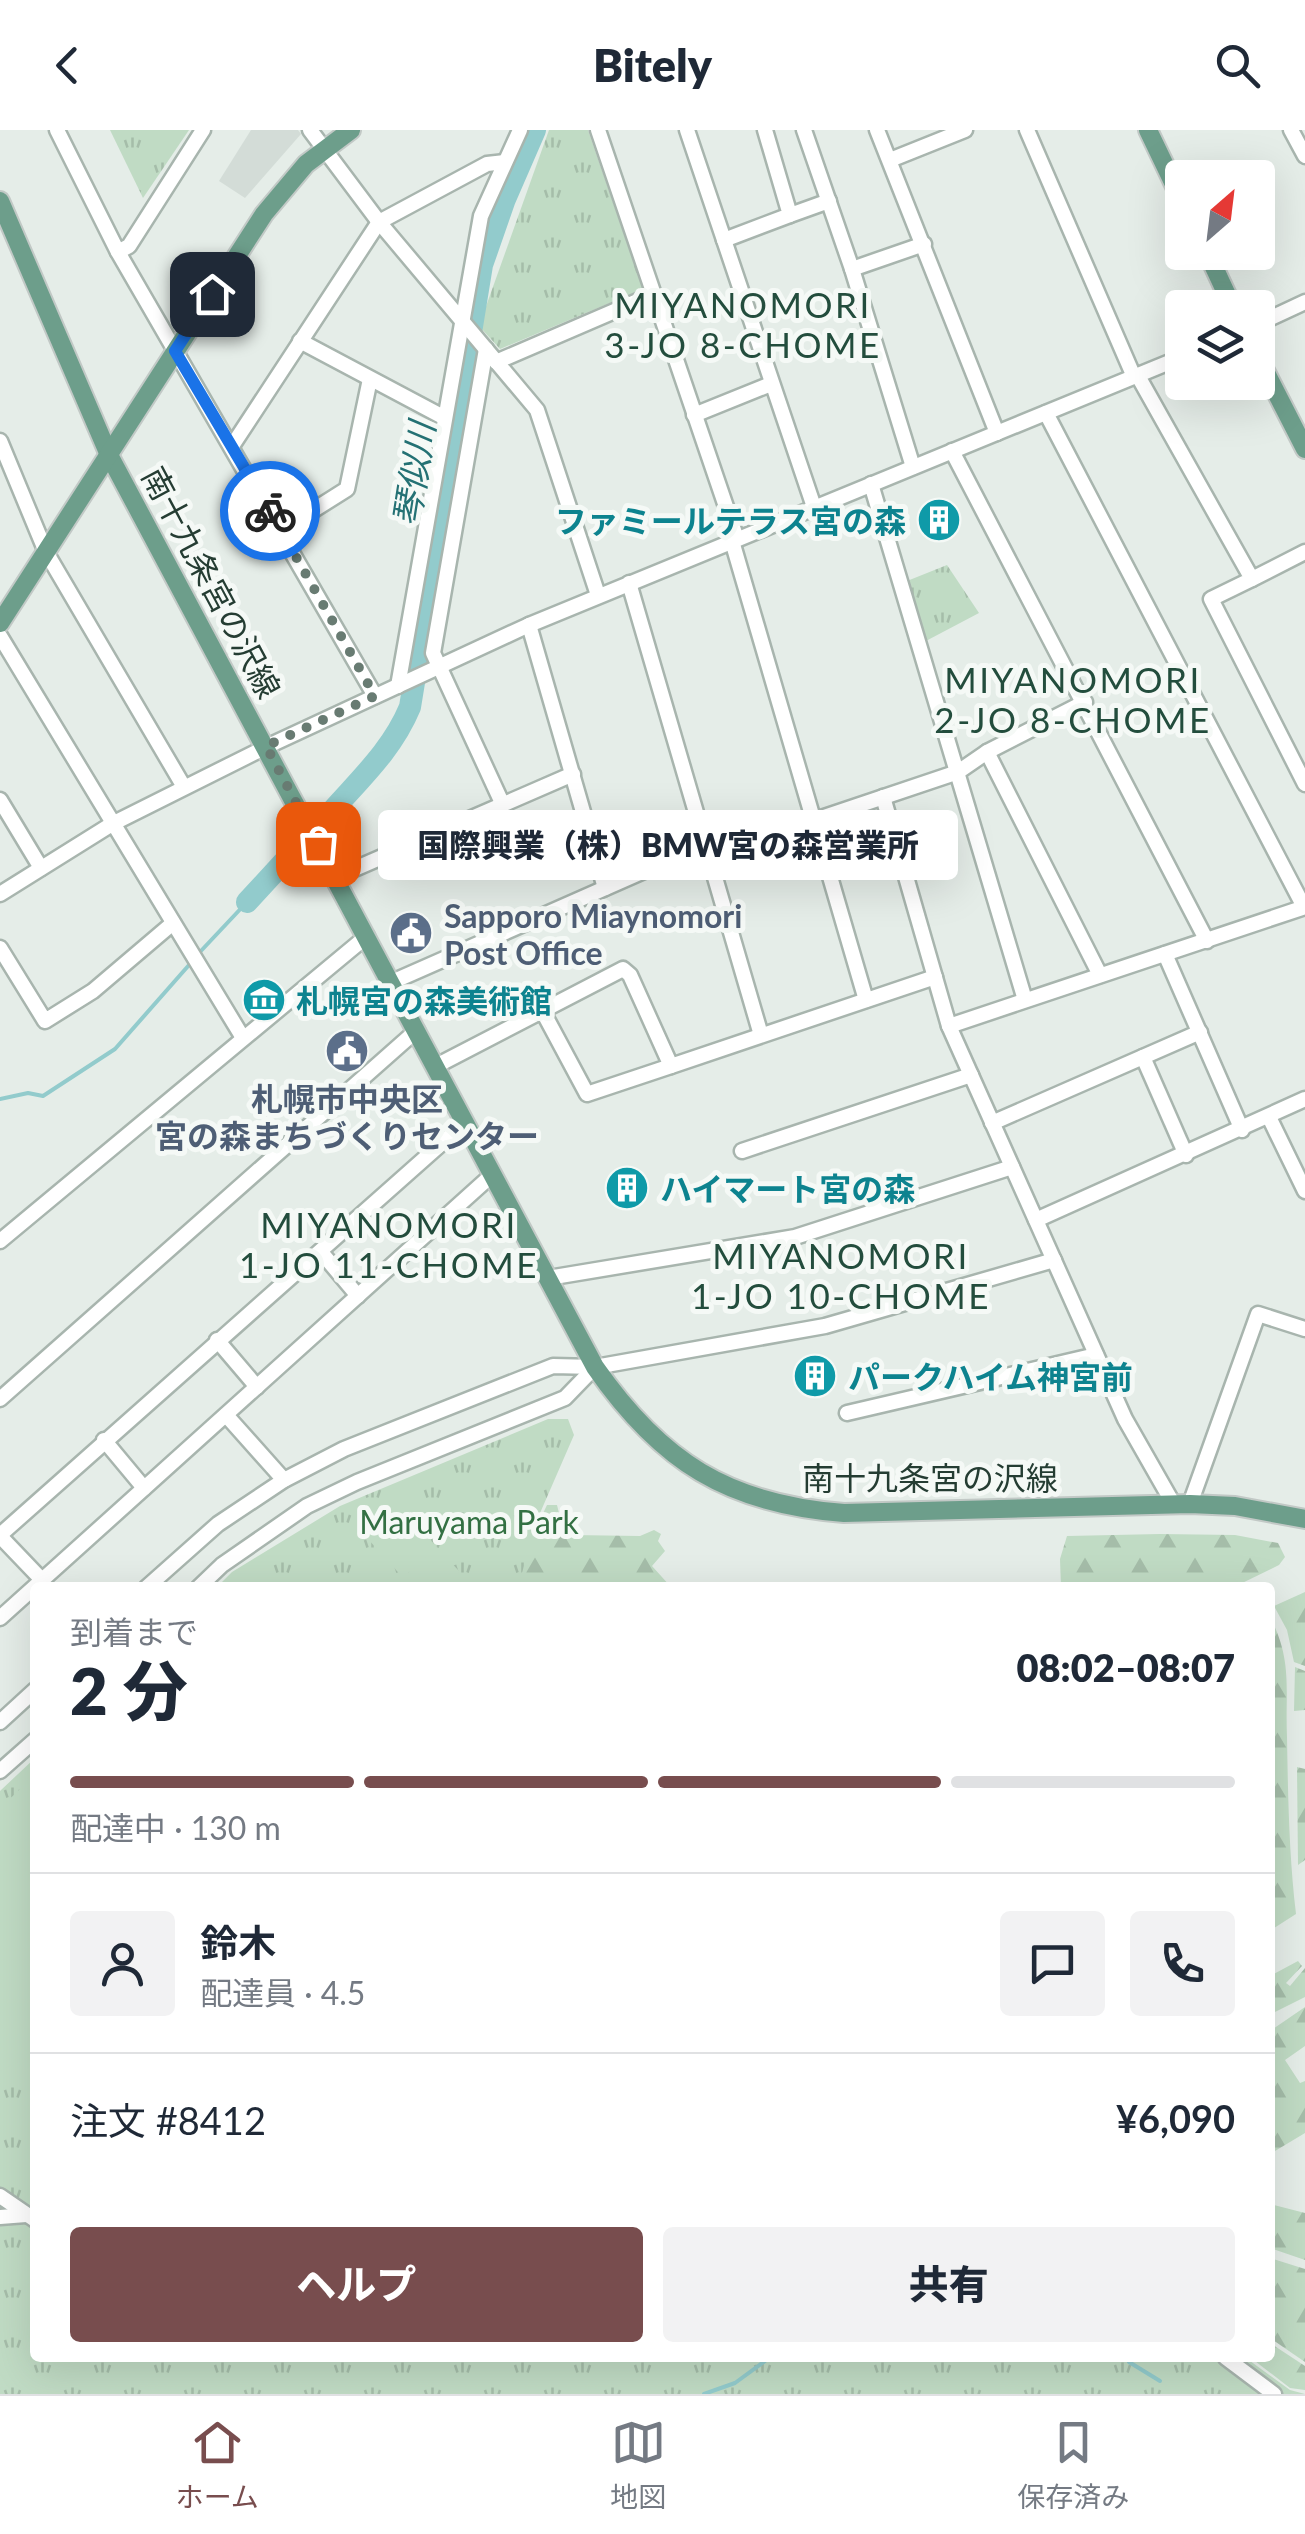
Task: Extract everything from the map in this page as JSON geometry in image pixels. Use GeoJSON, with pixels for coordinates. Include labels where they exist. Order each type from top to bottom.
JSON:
{"type":"FeatureCollection","features":[{"type":"Feature","properties":{"kind":"main road"},"geometry":{"type":"LineString","coordinates":[[0,623],[264,214],[290,181],[351,130]]}},
{"type":"Feature","properties":{"kind":"main road"},"geometry":{"type":"LineString","coordinates":[[1148,130],[1165,166]]}},
{"type":"Feature","properties":{"kind":"main road","name":"南十九条宮の沢線"},"geometry":{"type":"LineString","coordinates":[[0,201],[109,455],[595,1367],[650,1437],[679,1459],[741,1492],[799,1509],[844,1513],[1182,1504],[1235,1506],[1305,1519]]}},
{"type":"Feature","properties":{"kind":"main road"},"geometry":{"type":"LineString","coordinates":[[1275,389],[1302,439]]}},
{"type":"Feature","properties":{"kind":"street"},"geometry":{"type":"LineString","coordinates":[[57,130],[118,252],[375,696]]}},
{"type":"Feature","properties":{"kind":"street"},"geometry":{"type":"LineString","coordinates":[[118,252],[128,246],[203,130]]}},
{"type":"Feature","properties":{"kind":"street"},"geometry":{"type":"LineString","coordinates":[[310,130],[378,222],[537,410],[598,595]]}},
{"type":"Feature","properties":{"kind":"street"},"geometry":{"type":"LineString","coordinates":[[403,684],[481,216],[520,130]]}},
{"type":"Feature","properties":{"kind":"street"},"geometry":{"type":"LineString","coordinates":[[598,130],[734,540],[866,1000]]}},
{"type":"Feature","properties":{"kind":"street"},"geometry":{"type":"LineString","coordinates":[[687,130],[814,508]]}},
{"type":"Feature","properties":{"kind":"street"},"geometry":{"type":"LineString","coordinates":[[765,130],[790,214]]}},
{"type":"Feature","properties":{"kind":"street"},"geometry":{"type":"LineString","coordinates":[[804,130],[913,467]]}},
{"type":"Feature","properties":{"kind":"street"},"geometry":{"type":"LineString","coordinates":[[877,130],[997,433]]}},
{"type":"Feature","properties":{"kind":"street"},"geometry":{"type":"LineString","coordinates":[[890,160],[965,130]]}},
{"type":"Feature","properties":{"kind":"street"},"geometry":{"type":"LineString","coordinates":[[1027,130],[1136,376],[1252,579]]}},
{"type":"Feature","properties":{"kind":"street"},"geometry":{"type":"LineString","coordinates":[[1291,130],[1305,156]]}},
{"type":"Feature","properties":{"kind":"street"},"geometry":{"type":"LineString","coordinates":[[232,446],[378,222],[487,164],[505,162]]}},
{"type":"Feature","properties":{"kind":"street"},"geometry":{"type":"LineString","coordinates":[[724,240],[829,200]]}},
{"type":"Feature","properties":{"kind":"street"},"geometry":{"type":"LineString","coordinates":[[852,269],[924,244]]}},
{"type":"Feature","properties":{"kind":"street"},"geometry":{"type":"LineString","coordinates":[[487,351],[654,294]]}},
{"type":"Feature","properties":{"kind":"street"},"geometry":{"type":"LineString","coordinates":[[1275,316],[1305,302]]}},
{"type":"Feature","properties":{"kind":"street"},"geometry":{"type":"LineString","coordinates":[[300,341],[445,418]]}},
{"type":"Feature","properties":{"kind":"street"},"geometry":{"type":"LineString","coordinates":[[487,351],[432,670],[503,804]]}},
{"type":"Feature","properties":{"kind":"street"},"geometry":{"type":"LineString","coordinates":[[0,894],[112,824],[184,787],[529,625],[1165,364]]}},
{"type":"Feature","properties":{"kind":"street"},"geometry":{"type":"LineString","coordinates":[[282,530],[347,489],[370,378]]}},
{"type":"Feature","properties":{"kind":"street"},"geometry":{"type":"LineString","coordinates":[[694,414],[771,384]]}},
{"type":"Feature","properties":{"kind":"street"},"geometry":{"type":"LineString","coordinates":[[949,1026],[1305,907],[1046,413]]}},
{"type":"Feature","properties":{"kind":"street"},"geometry":{"type":"LineString","coordinates":[[0,441],[46,552],[184,787]]}},
{"type":"Feature","properties":{"kind":"street"},"geometry":{"type":"LineString","coordinates":[[952,451],[1207,940]]}},
{"type":"Feature","properties":{"kind":"street"},"geometry":{"type":"LineString","coordinates":[[871,484],[1025,1000]]}},
{"type":"Feature","properties":{"kind":"street"},"geometry":{"type":"LineString","coordinates":[[1305,552],[1212,599],[1305,784]]}},
{"type":"Feature","properties":{"kind":"street"},"geometry":{"type":"LineString","coordinates":[[629,583],[761,1036]]}},
{"type":"Feature","properties":{"kind":"street"},"geometry":{"type":"LineString","coordinates":[[529,625],[606,888]]}},
{"type":"Feature","properties":{"kind":"street"},"geometry":{"type":"LineString","coordinates":[[0,636],[243,1038]]}},
{"type":"Feature","properties":{"kind":"street"},"geometry":{"type":"LineString","coordinates":[[708,856],[958,772],[987,752],[1084,702]]}},
{"type":"Feature","properties":{"kind":"street"},"geometry":{"type":"LineString","coordinates":[[987,752],[1100,976]]}},
{"type":"Feature","properties":{"kind":"street"},"geometry":{"type":"LineString","coordinates":[[336,877],[572,774]]}},
{"type":"Feature","properties":{"kind":"street"},"geometry":{"type":"LineString","coordinates":[[883,798],[949,1026],[1125,1419],[1182,1504]]}},
{"type":"Feature","properties":{"kind":"street"},"geometry":{"type":"LineString","coordinates":[[0,800],[41,868]]}},
{"type":"Feature","properties":{"kind":"street"},"geometry":{"type":"LineString","coordinates":[[392,982],[653,867]]}},
{"type":"Feature","properties":{"kind":"street"},"geometry":{"type":"LineString","coordinates":[[0,948],[45,1021],[92,991],[172,923]]}},
{"type":"Feature","properties":{"kind":"street"},"geometry":{"type":"LineString","coordinates":[[0,1241],[368,936]]}},
{"type":"Feature","properties":{"kind":"street"},"geometry":{"type":"LineString","coordinates":[[1165,954],[1242,1130]]}},
{"type":"Feature","properties":{"kind":"street"},"geometry":{"type":"LineString","coordinates":[[436,1066],[624,970],[630,975],[671,1066]]}},
{"type":"Feature","properties":{"kind":"street"},"geometry":{"type":"LineString","coordinates":[[542,1010],[587,1094],[935,976]]}},
{"type":"Feature","properties":{"kind":"street"},"geometry":{"type":"LineString","coordinates":[[0,1399],[417,1030]]}},
{"type":"Feature","properties":{"kind":"street"},"geometry":{"type":"LineString","coordinates":[[992,1122],[1200,1032]]}},
{"type":"Feature","properties":{"kind":"street"},"geometry":{"type":"LineString","coordinates":[[1143,1057],[1186,1155]]}},
{"type":"Feature","properties":{"kind":"street"},"geometry":{"type":"LineString","coordinates":[[742,1151],[971,1075]]}},
{"type":"Feature","properties":{"kind":"street"},"geometry":{"type":"LineString","coordinates":[[1036,1220],[1305,1099]]}},
{"type":"Feature","properties":{"kind":"street"},"geometry":{"type":"LineString","coordinates":[[1269,1117],[1305,1191]]}},
{"type":"Feature","properties":{"kind":"street"},"geometry":{"type":"LineString","coordinates":[[468,1127],[450,1134],[0,1535],[42,1580],[493,1174]]}},
{"type":"Feature","properties":{"kind":"street"},"geometry":{"type":"LineString","coordinates":[[548,1278],[795,1237],[1012,1168]]}},
{"type":"Feature","properties":{"kind":"street"},"geometry":{"type":"LineString","coordinates":[[320,1252],[358,1296]]}},
{"type":"Feature","properties":{"kind":"street"},"geometry":{"type":"LineString","coordinates":[[152,1582],[194,1543],[284,1480],[344,1449],[554,1366],[595,1367],[825,1326],[1054,1260]]}},
{"type":"Feature","properties":{"kind":"street"},"geometry":{"type":"LineString","coordinates":[[1182,1504],[1258,1314],[1305,1330]]}},
{"type":"Feature","properties":{"kind":"street"},"geometry":{"type":"LineString","coordinates":[[217,1340],[258,1388]]}},
{"type":"Feature","properties":{"kind":"street"},"geometry":{"type":"LineString","coordinates":[[847,1413],[1096,1354]]}},
{"type":"Feature","properties":{"kind":"street"},"geometry":{"type":"LineString","coordinates":[[205,1582],[236,1554],[307,1506],[565,1398],[595,1367]]}},
{"type":"Feature","properties":{"kind":"street"},"geometry":{"type":"LineString","coordinates":[[226,1415],[284,1480]]}},
{"type":"Feature","properties":{"kind":"street"},"geometry":{"type":"LineString","coordinates":[[104,1440],[144,1488]]}},
{"type":"Feature","properties":{"kind":"street"},"geometry":{"type":"LineString","coordinates":[[0,1618],[30,1591]]}},
{"type":"Feature","properties":{"kind":"street"},"geometry":{"type":"LineString","coordinates":[[0,1722],[30,1695]]}},
{"type":"Feature","properties":{"kind":"street"},"geometry":{"type":"LineString","coordinates":[[0,1770],[30,1744]]}},
{"type":"Feature","properties":{"kind":"street"},"geometry":{"type":"LineString","coordinates":[[0,2196],[30,2217]]}},
{"type":"Feature","properties":{"kind":"street"},"geometry":{"type":"LineString","coordinates":[[0,2217],[30,2218]]}},
{"type":"Feature","properties":{"kind":"street"},"geometry":{"type":"LineString","coordinates":[[1231,2362],[1274,2394]]}},
{"type":"Feature","properties":{"kind":"shaded area"},"geometry":{"type":"Polygon","coordinates":[[[251,130],[298,130],[301,134],[245,198],[219,181],[251,130]]]}},
{"type":"Feature","properties":{"kind":"green space"},"geometry":{"type":"Polygon","coordinates":[[[110,130],[189,130],[143,198],[110,130]]]}},
{"type":"Feature","properties":{"kind":"green space"},"geometry":{"type":"Polygon","coordinates":[[[549,130],[588,130],[643,289],[500,349],[479,326],[549,130]]]}},
{"type":"Feature","properties":{"kind":"green space"},"geometry":{"type":"Polygon","coordinates":[[[947,565],[979,613],[924,642],[907,581],[947,565]]]}},
{"type":"Feature","properties":{"kind":"green space","name":"Maruyama Park"},"geometry":{"type":"Polygon","coordinates":[[[548,1419],[568,1419],[574,1435],[537,1520],[519,1582],[222,1582],[340,1506],[548,1419]]]}},
{"type":"Feature","properties":{"kind":"green space"},"geometry":{"type":"Polygon","coordinates":[[[547,1505],[557,1505],[572,1535],[640,1536],[654,1530],[661,1534],[658,1541],[665,1551],[652,1566],[666,1582],[510,1582],[547,1505]]]}},
{"type":"Feature","properties":{"kind":"green space"},"geometry":{"type":"Polygon","coordinates":[[[400,1506],[414,1521],[379,1551],[365,1536],[400,1506]]]}},
{"type":"Feature","properties":{"kind":"green space"},"geometry":{"type":"Polygon","coordinates":[[[423,1532],[437,1547],[403,1578],[389,1562],[423,1532]]]}},
{"type":"Feature","properties":{"kind":"green space"},"geometry":{"type":"Polygon","coordinates":[[[1235,1535],[1278,1543],[1285,1557],[1279,1565],[1244,1582],[1061,1582],[1060,1559],[1067,1536],[1235,1535]]]}},
{"type":"Feature","properties":{"kind":"green space"},"geometry":{"type":"Polygon","coordinates":[[[446,1557],[460,1572],[448,1582],[418,1582],[446,1557]]]}},
{"type":"Feature","properties":{"kind":"green space"},"geometry":{"type":"Polygon","coordinates":[[[1305,1592],[1305,1666],[1294,1662],[1287,1630],[1275,1606],[1305,1592]]]}},
{"type":"Feature","properties":{"kind":"green space"},"geometry":{"type":"Polygon","coordinates":[[[1275,1628],[1286,1676],[1289,1826],[1296,1914],[1275,1927],[1275,1628]]]}},
{"type":"Feature","properties":{"kind":"green space"},"geometry":{"type":"Polygon","coordinates":[[[1295,1667],[1305,1671],[1305,1710],[1294,1711],[1295,1667]]]}},
{"type":"Feature","properties":{"kind":"green space"},"geometry":{"type":"Polygon","coordinates":[[[30,1763],[30,2362],[1252,2362],[1290,2390],[1305,2394],[0,2394],[0,1791],[30,1763]]]}},
{"type":"Feature","properties":{"kind":"green space"},"geometry":{"type":"Polygon","coordinates":[[[1297,1767],[1305,1769],[1305,1860],[1298,1865],[1297,1767]]]}},
{"type":"Feature","properties":{"kind":"green space"},"geometry":{"type":"Polygon","coordinates":[[[30,1780],[30,2056],[0,2071],[0,1808],[30,1780]]]}},
{"type":"Feature","properties":{"kind":"green space"},"geometry":{"type":"Polygon","coordinates":[[[1298,1961],[1302,1966],[1286,1983],[1290,1986],[1305,1968],[1305,1997],[1275,2012],[1275,1973],[1298,1961]]]}},
{"type":"Feature","properties":{"kind":"green space"},"geometry":{"type":"Polygon","coordinates":[[[1305,2007],[1305,2046],[1285,2060],[1300,2083],[1305,2081],[1305,2133],[1275,2151],[1275,2028],[1305,2007]]]}},
{"type":"Feature","properties":{"kind":"green space"},"geometry":{"type":"Polygon","coordinates":[[[1275,2205],[1305,2213],[1305,2260],[1275,2250],[1275,2205]]]}},
{"type":"Feature","properties":{"kind":"green space"},"geometry":{"type":"Polygon","coordinates":[[[1275,2260],[1305,2269],[1305,2362],[1275,2341],[1275,2260]]]}},
{"type":"Feature","properties":{"kind":"green space"},"geometry":{"type":"Polygon","coordinates":[[[1275,2346],[1305,2366],[1305,2390],[1290,2388],[1256,2362],[1275,2362],[1275,2346]]]}},
{"type":"Feature","properties":{"kind":"waterway","name":"琴似川"},"geometry":{"type":"LineString","coordinates":[[331,812],[385,750],[410,707],[482,265],[535,130]]}},
{"type":"Feature","properties":{"kind":"waterway","name":"琴似川"},"geometry":{"type":"LineString","coordinates":[[247,902],[293,852]]}},
{"type":"Feature","properties":{"kind":"waterway","name":"琴似川"},"geometry":{"type":"LineString","coordinates":[[199,953],[247,902]]}},
{"type":"Feature","properties":{"kind":"waterway","name":"琴似川"},"geometry":{"type":"LineString","coordinates":[[0,1099],[28,1093],[43,1096],[115,1049],[189,965]]}},
{"type":"Feature","properties":{"kind":"waterway"},"geometry":{"type":"LineString","coordinates":[[704,2394],[735,2383],[764,2362]]}},
{"type":"Feature","properties":{"kind":"waterway"},"geometry":{"type":"LineString","coordinates":[[1129,2362],[1160,2381]]}},
{"type":"Feature","properties":{"kind":"way so far"},"geometry":{"type":"LineString","coordinates":[[270,511],[375,696],[266,746],[318,844]]}},
{"type":"Feature","properties":{"kind":"place","name":"ファミールテラス宮の森"},"geometry":{"type":"Point","coordinates":[939,520]}},
{"type":"Feature","properties":{"kind":"place","name":"国際興業（株）BMW宮の森営業所"},"geometry":{"type":"Point","coordinates":[318,844]}},
{"type":"Feature","properties":{"kind":"place","name":"Sapporo Miaynomori Post Office"},"geometry":{"type":"Point","coordinates":[411,933]}},
{"type":"Feature","properties":{"kind":"place","name":"札幌宮の森美術館"},"geometry":{"type":"Point","coordinates":[264,1000]}},
{"type":"Feature","properties":{"kind":"place","name":"札幌市中央区 宮の森まちづくりセンター"},"geometry":{"type":"Point","coordinates":[347,1051]}},
{"type":"Feature","properties":{"kind":"place","name":"ハイマート宮の森"},"geometry":{"type":"Point","coordinates":[627,1188]}},
{"type":"Feature","properties":{"kind":"place","name":"パークハイム神宮前"},"geometry":{"type":"Point","coordinates":[815,1376]}},
{"type":"Feature","properties":{"kind":"district","name":"MIYANOMORI 3-JO 8-CHOME"},"geometry":{"type":"Point","coordinates":[743,324]}},
{"type":"Feature","properties":{"kind":"district","name":"MIYANOMORI 2-JO 8-CHOME"},"geometry":{"type":"Point","coordinates":[1073,699]}},
{"type":"Feature","properties":{"kind":"district","name":"MIYANOMORI 1-JO 11-CHOME"},"geometry":{"type":"Point","coordinates":[389,1244]}},
{"type":"Feature","properties":{"kind":"district","name":"MIYANOMORI 1-JO 10-CHOME"},"geometry":{"type":"Point","coordinates":[841,1275]}},
{"type":"Feature","properties":{"kind":"route"},"geometry":{"type":"LineString","coordinates":[[212,294],[175,351],[270,511]]}}]}
